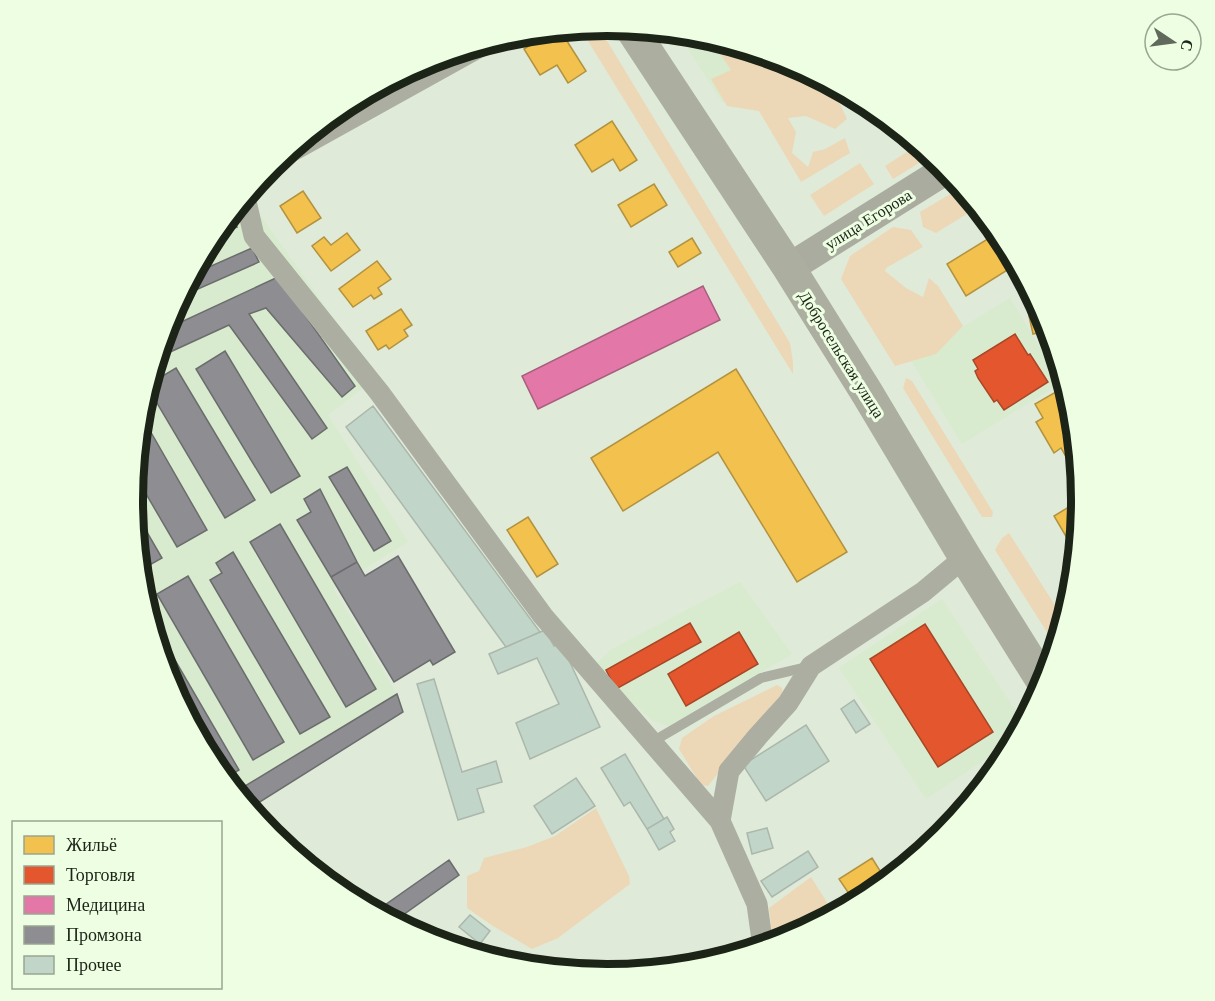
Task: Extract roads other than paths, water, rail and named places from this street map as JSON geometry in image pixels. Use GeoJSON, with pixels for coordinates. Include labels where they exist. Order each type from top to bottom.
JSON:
{"type":"FeatureCollection","features":[{"type":"Feature","properties":{"kind":"main road","name":"Добросельская улица"},"geometry":{"type":"LineString","coordinates":[[637,37],[789,268],[1038,674]]}},
{"type":"Feature","properties":{"kind":"main road","name":"улица Егорова"},"geometry":{"type":"LineString","coordinates":[[789,268],[938,174]]}},
{"type":"Feature","properties":{"kind":"street"},"geometry":{"type":"LineString","coordinates":[[322,135],[446,65]]}},
{"type":"Feature","properties":{"kind":"street"},"geometry":{"type":"LineString","coordinates":[[247,207],[254,236],[379,392],[543,616],[720,821],[757,904],[762,938]]}},
{"type":"Feature","properties":{"kind":"street"},"geometry":{"type":"LineString","coordinates":[[720,821],[729,771],[788,703],[811,666],[923,592],[966,557]]}},
{"type":"Feature","properties":{"kind":"lane"},"geometry":{"type":"LineString","coordinates":[[652,742],[761,678],[811,666]]}}]}
